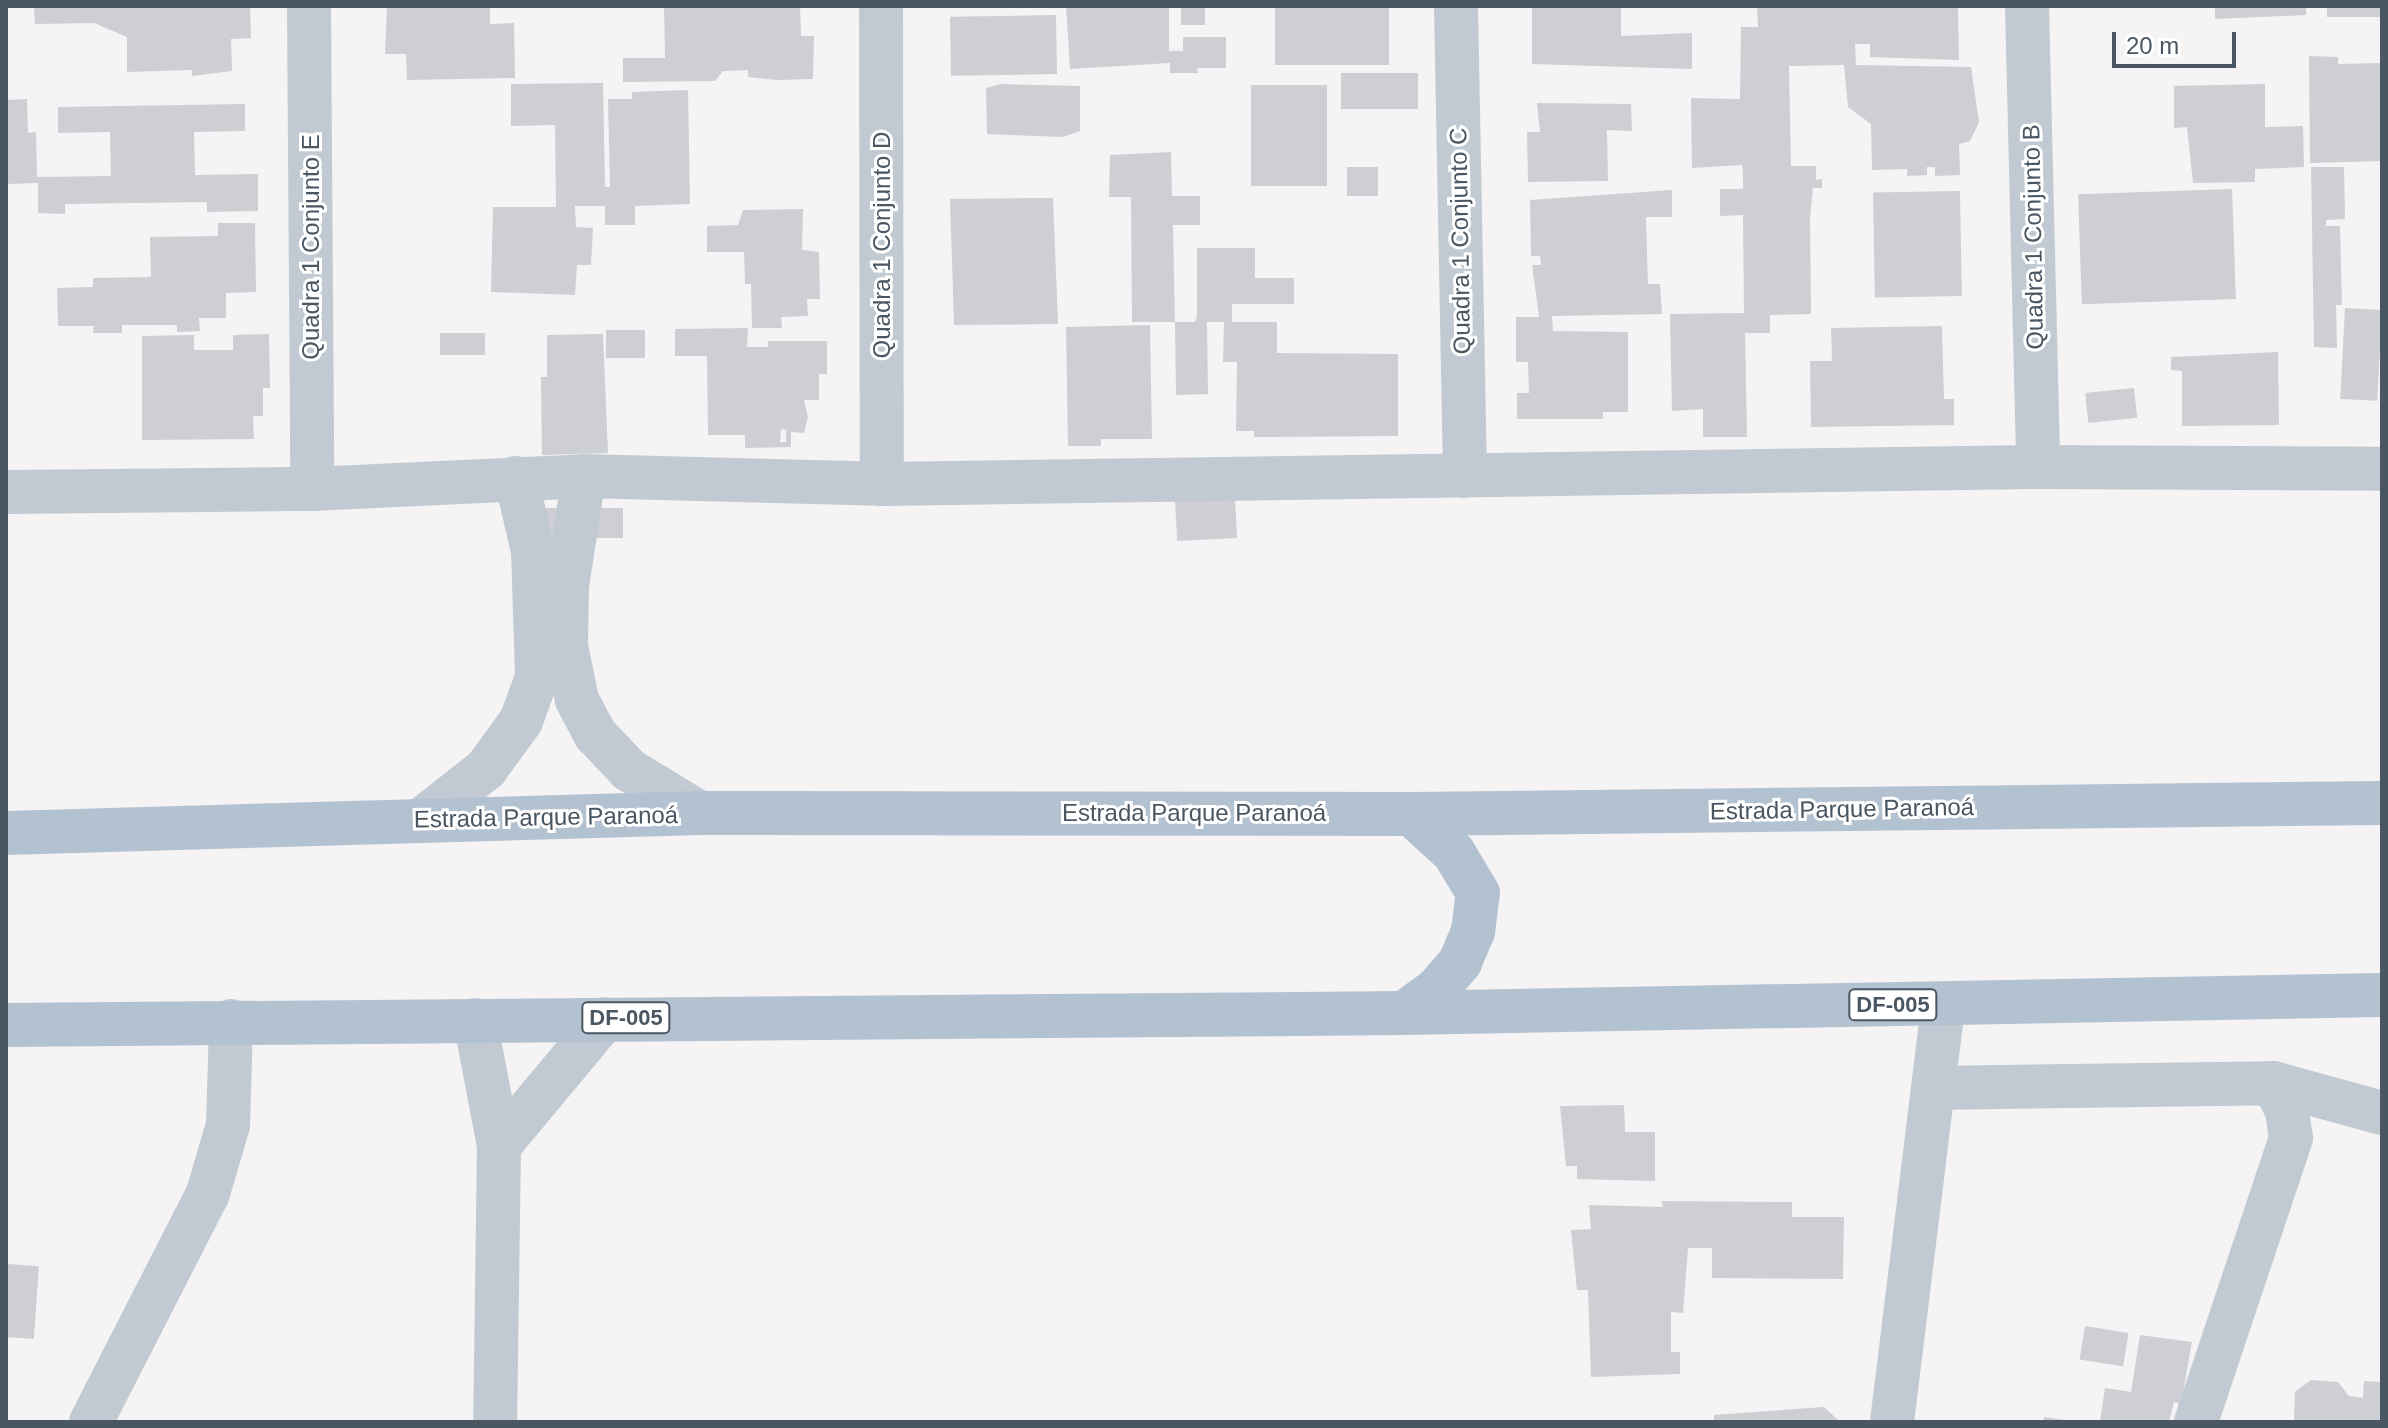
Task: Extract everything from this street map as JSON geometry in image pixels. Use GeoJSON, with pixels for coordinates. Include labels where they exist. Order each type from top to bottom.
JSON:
{"type":"FeatureCollection","features":[{"type":"Feature","properties":{"kind":"main road","name":"Estrada Parque Paranoá"},"geometry":{"type":"LineString","coordinates":[[6,833],[700,813],[1411,814],[2382,803]]}},
{"type":"Feature","properties":{"kind":"main road"},"geometry":{"type":"LineString","coordinates":[[1404,1013],[1436,990],[1460,962],[1473,932],[1478,893],[1454,853],[1411,814]]}},
{"type":"Feature","properties":{"kind":"main road","name":"DF-005"},"geometry":{"type":"LineString","coordinates":[[6,1025],[1404,1013],[2382,995]]}},
{"type":"Feature","properties":{"kind":"street","name":"Quadra 1 Conjunto E"},"geometry":{"type":"LineString","coordinates":[[309,6],[312,489]]}},
{"type":"Feature","properties":{"kind":"street","name":"Quadra 1 Conjunto D"},"geometry":{"type":"LineString","coordinates":[[881,6],[882,484]]}},
{"type":"Feature","properties":{"kind":"street","name":"Quadra 1 Conjunto C"},"geometry":{"type":"LineString","coordinates":[[1456,6],[1465,476]]}},
{"type":"Feature","properties":{"kind":"street","name":"Quadra 1 Conjunto B"},"geometry":{"type":"LineString","coordinates":[[2027,6],[2038,467]]}},
{"type":"Feature","properties":{"kind":"street"},"geometry":{"type":"LineString","coordinates":[[6,492],[312,489],[584,476],[882,484],[2038,467],[2382,469]]}},
{"type":"Feature","properties":{"kind":"street"},"geometry":{"type":"LineString","coordinates":[[584,476],[567,586],[566,646],[577,700],[596,735],[629,770],[700,813]]}},
{"type":"Feature","properties":{"kind":"street"},"geometry":{"type":"LineString","coordinates":[[421,820],[486,769],[521,721],[537,677],[533,551],[516,478]]}},
{"type":"Feature","properties":{"kind":"street"},"geometry":{"type":"LineString","coordinates":[[1892,1422],[1943,1004]]}},
{"type":"Feature","properties":{"kind":"street"},"geometry":{"type":"LineString","coordinates":[[499,1146],[605,1019]]}},
{"type":"Feature","properties":{"kind":"street"},"geometry":{"type":"LineString","coordinates":[[475,1020],[499,1146],[495,1422]]}},
{"type":"Feature","properties":{"kind":"street"},"geometry":{"type":"LineString","coordinates":[[91,1422],[208,1193],[228,1125],[231,1021]]}},
{"type":"Feature","properties":{"kind":"street"},"geometry":{"type":"LineString","coordinates":[[1933,1088],[2273,1083],[2382,1113]]}},
{"type":"Feature","properties":{"kind":"street"},"geometry":{"type":"LineString","coordinates":[[2196,1422],[2291,1138],[2287,1111],[2273,1083]]}},
{"type":"Feature","properties":{"kind":"building"},"geometry":{"type":"Polygon","coordinates":[[[34,6],[250,6],[251,38],[231,39],[232,71],[192,76],[192,70],[127,72],[127,37],[94,23],[35,24],[34,6]]]}},
{"type":"Feature","properties":{"kind":"building"},"geometry":{"type":"Polygon","coordinates":[[[387,6],[490,6],[490,24],[514,23],[515,78],[407,80],[406,54],[385,54],[387,6]]]}},
{"type":"Feature","properties":{"kind":"building"},"geometry":{"type":"Polygon","coordinates":[[[664,6],[800,6],[801,36],[814,36],[813,79],[748,77],[748,70],[723,71],[715,81],[623,82],[623,58],[665,58],[664,6]]]}},
{"type":"Feature","properties":{"kind":"building"},"geometry":{"type":"Polygon","coordinates":[[[1066,6],[1169,6],[1169,51],[1183,51],[1183,37],[1226,37],[1226,68],[1197,68],[1198,73],[1170,73],[1170,63],[1070,69],[1066,6]]]}},
{"type":"Feature","properties":{"kind":"building"},"geometry":{"type":"Polygon","coordinates":[[[1181,6],[1205,6],[1205,25],[1181,25],[1181,6]]]}},
{"type":"Feature","properties":{"kind":"building"},"geometry":{"type":"Polygon","coordinates":[[[1275,6],[1389,6],[1389,65],[1275,65],[1275,6]]]}},
{"type":"Feature","properties":{"kind":"building"},"geometry":{"type":"Polygon","coordinates":[[[1532,6],[1621,6],[1621,36],[1692,33],[1692,69],[1532,64],[1532,6]]]}},
{"type":"Feature","properties":{"kind":"building"},"geometry":{"type":"Polygon","coordinates":[[[2215,6],[2306,6],[2306,15],[2215,19],[2215,6]]]}},
{"type":"Feature","properties":{"kind":"building"},"geometry":{"type":"Polygon","coordinates":[[[2327,6],[2382,6],[2382,17],[2327,17],[2327,6]]]}},
{"type":"Feature","properties":{"kind":"building"},"geometry":{"type":"Polygon","coordinates":[[[1757,7],[1958,8],[1959,60],[1870,57],[1870,44],[1855,44],[1856,65],[1971,67],[1979,122],[1970,141],[1959,144],[1960,175],[1935,176],[1935,167],[1927,167],[1927,175],[1907,176],[1907,169],[1872,170],[1871,124],[1848,107],[1844,65],[1789,66],[1791,166],[1816,166],[1816,180],[1822,179],[1822,188],[1813,188],[1810,218],[1811,314],[1770,315],[1770,333],[1745,333],[1747,437],[1703,437],[1703,409],[1672,411],[1670,314],[1744,313],[1743,215],[1720,216],[1720,189],[1743,189],[1743,172],[1742,165],[1692,168],[1691,98],[1740,99],[1741,27],[1758,27],[1757,7]]]}},
{"type":"Feature","properties":{"kind":"building"},"geometry":{"type":"Polygon","coordinates":[[[1056,15],[1057,74],[951,76],[950,17],[1056,15]]]}},
{"type":"Feature","properties":{"kind":"building"},"geometry":{"type":"Polygon","coordinates":[[[2309,56],[2338,57],[2338,64],[2382,63],[2382,161],[2310,163],[2309,56]]]}},
{"type":"Feature","properties":{"kind":"building"},"geometry":{"type":"Polygon","coordinates":[[[1341,73],[1418,73],[1418,109],[1341,109],[1341,73]]]}},
{"type":"Feature","properties":{"kind":"building"},"geometry":{"type":"Polygon","coordinates":[[[603,83],[605,187],[610,187],[608,99],[632,99],[632,92],[688,90],[690,204],[635,206],[635,225],[605,225],[605,206],[575,206],[576,227],[593,228],[591,265],[577,265],[575,295],[491,292],[493,207],[556,207],[555,125],[511,126],[511,84],[603,83]]]}},
{"type":"Feature","properties":{"kind":"building"},"geometry":{"type":"Polygon","coordinates":[[[1001,84],[1080,86],[1080,131],[1063,137],[987,134],[986,88],[1001,84]]]}},
{"type":"Feature","properties":{"kind":"building"},"geometry":{"type":"Polygon","coordinates":[[[2265,84],[2265,127],[2303,126],[2304,167],[2255,169],[2255,182],[2193,183],[2187,127],[2174,128],[2174,86],[2265,84]]]}},
{"type":"Feature","properties":{"kind":"building"},"geometry":{"type":"Polygon","coordinates":[[[1251,85],[1327,85],[1327,186],[1251,186],[1251,85]]]}},
{"type":"Feature","properties":{"kind":"building"},"geometry":{"type":"Polygon","coordinates":[[[27,99],[28,133],[36,132],[37,177],[111,176],[110,132],[58,133],[58,107],[245,104],[245,131],[194,132],[195,175],[258,174],[258,211],[207,212],[207,202],[65,204],[65,214],[38,213],[38,183],[6,184],[6,100],[27,99]]]}},
{"type":"Feature","properties":{"kind":"building"},"geometry":{"type":"Polygon","coordinates":[[[1537,103],[1631,104],[1632,131],[1607,130],[1608,181],[1528,182],[1527,132],[1540,132],[1537,103]]]}},
{"type":"Feature","properties":{"kind":"building"},"geometry":{"type":"Polygon","coordinates":[[[1171,152],[1172,196],[1200,196],[1200,225],[1173,225],[1175,322],[1132,322],[1131,197],[1109,197],[1110,155],[1171,152]]]}},
{"type":"Feature","properties":{"kind":"building"},"geometry":{"type":"Polygon","coordinates":[[[1347,167],[1378,167],[1378,196],[1347,196],[1347,167]]]}},
{"type":"Feature","properties":{"kind":"building"},"geometry":{"type":"Polygon","coordinates":[[[2311,167],[2344,167],[2345,219],[2326,220],[2326,226],[2340,226],[2342,305],[2336,305],[2337,348],[2314,347],[2311,167]]]}},
{"type":"Feature","properties":{"kind":"building"},"geometry":{"type":"Polygon","coordinates":[[[2232,189],[2236,299],[2082,304],[2078,194],[2232,189]]]}},
{"type":"Feature","properties":{"kind":"building"},"geometry":{"type":"Polygon","coordinates":[[[1672,190],[1672,217],[1646,217],[1648,284],[1660,284],[1662,314],[1552,316],[1553,331],[1628,332],[1628,412],[1603,412],[1603,419],[1517,419],[1517,393],[1529,393],[1528,362],[1516,362],[1516,317],[1539,317],[1532,265],[1541,265],[1540,256],[1531,256],[1530,200],[1672,190]]]}},
{"type":"Feature","properties":{"kind":"building"},"geometry":{"type":"Polygon","coordinates":[[[1960,191],[1962,296],[1875,298],[1873,193],[1960,191]]]}},
{"type":"Feature","properties":{"kind":"building"},"geometry":{"type":"Polygon","coordinates":[[[1053,198],[1058,324],[954,325],[950,199],[1053,198]]]}},
{"type":"Feature","properties":{"kind":"building"},"geometry":{"type":"Polygon","coordinates":[[[803,209],[802,250],[819,252],[820,299],[807,299],[808,316],[781,317],[782,328],[752,328],[751,284],[745,284],[744,252],[707,252],[707,226],[738,225],[743,210],[803,209]]]}},
{"type":"Feature","properties":{"kind":"building"},"geometry":{"type":"Polygon","coordinates":[[[218,223],[255,223],[256,292],[226,293],[226,318],[199,318],[200,331],[177,332],[177,325],[122,325],[122,333],[93,333],[94,326],[58,326],[57,288],[93,287],[93,278],[151,277],[150,237],[218,236],[218,223]]]}},
{"type":"Feature","properties":{"kind":"building"},"geometry":{"type":"Polygon","coordinates":[[[1197,248],[1255,248],[1255,278],[1294,278],[1294,304],[1232,304],[1232,322],[1277,322],[1277,353],[1398,354],[1398,436],[1254,437],[1254,431],[1236,431],[1237,362],[1223,362],[1224,322],[1207,322],[1208,394],[1176,395],[1175,322],[1195,322],[1197,316],[1197,248]]]}},
{"type":"Feature","properties":{"kind":"building"},"geometry":{"type":"Polygon","coordinates":[[[2345,308],[2382,310],[2377,401],[2340,399],[2345,308]]]}},
{"type":"Feature","properties":{"kind":"building"},"geometry":{"type":"Polygon","coordinates":[[[1150,325],[1152,439],[1101,439],[1101,446],[1068,446],[1066,327],[1150,325]]]}},
{"type":"Feature","properties":{"kind":"building"},"geometry":{"type":"Polygon","coordinates":[[[1942,326],[1944,399],[1954,399],[1954,425],[1811,427],[1810,361],[1832,361],[1831,328],[1942,326]]]}},
{"type":"Feature","properties":{"kind":"building"},"geometry":{"type":"Polygon","coordinates":[[[748,328],[747,347],[768,347],[768,341],[827,341],[827,374],[819,374],[819,400],[804,400],[808,417],[804,433],[791,432],[791,447],[745,448],[745,435],[708,435],[707,356],[675,356],[675,329],[748,328]],[[781,429],[780,442],[786,442],[786,430],[781,429]]]}},
{"type":"Feature","properties":{"kind":"building"},"geometry":{"type":"Polygon","coordinates":[[[606,330],[645,330],[645,358],[606,358],[606,330]]]}},
{"type":"Feature","properties":{"kind":"building"},"geometry":{"type":"Polygon","coordinates":[[[440,333],[485,333],[485,355],[440,355],[440,333]]]}},
{"type":"Feature","properties":{"kind":"building"},"geometry":{"type":"Polygon","coordinates":[[[269,334],[270,388],[263,388],[263,416],[253,416],[254,439],[142,440],[142,336],[194,335],[194,350],[233,350],[233,335],[269,334]]]}},
{"type":"Feature","properties":{"kind":"building"},"geometry":{"type":"Polygon","coordinates":[[[603,334],[608,453],[542,455],[541,377],[547,377],[547,335],[603,334]]]}},
{"type":"Feature","properties":{"kind":"building"},"geometry":{"type":"Polygon","coordinates":[[[2278,352],[2279,425],[2182,426],[2182,371],[2171,370],[2171,357],[2278,352]]]}},
{"type":"Feature","properties":{"kind":"building"},"geometry":{"type":"Polygon","coordinates":[[[2134,388],[2137,418],[2088,423],[2085,393],[2134,388]]]}},
{"type":"Feature","properties":{"kind":"building"},"geometry":{"type":"Polygon","coordinates":[[[1235,498],[1237,538],[1177,541],[1175,501],[1235,498]]]}},
{"type":"Feature","properties":{"kind":"building"},"geometry":{"type":"Polygon","coordinates":[[[507,508],[623,508],[623,538],[507,538],[507,508]]]}},
{"type":"Feature","properties":{"kind":"building"},"geometry":{"type":"Polygon","coordinates":[[[1624,1105],[1625,1132],[1655,1132],[1655,1181],[1577,1179],[1577,1166],[1566,1166],[1560,1106],[1624,1105]]]}},
{"type":"Feature","properties":{"kind":"building"},"geometry":{"type":"Polygon","coordinates":[[[1662,1201],[1792,1202],[1792,1217],[1844,1217],[1843,1279],[1712,1278],[1712,1248],[1688,1248],[1683,1313],[1671,1312],[1671,1352],[1680,1352],[1680,1374],[1591,1377],[1588,1290],[1577,1290],[1571,1230],[1591,1229],[1589,1205],[1663,1207],[1662,1201]]]}},
{"type":"Feature","properties":{"kind":"building"},"geometry":{"type":"Polygon","coordinates":[[[8,1264],[39,1266],[34,1339],[6,1337],[8,1264]]]}},
{"type":"Feature","properties":{"kind":"building"},"geometry":{"type":"Polygon","coordinates":[[[2085,1326],[2128,1333],[2123,1366],[2080,1360],[2085,1326]]]}},
{"type":"Feature","properties":{"kind":"building"},"geometry":{"type":"Polygon","coordinates":[[[2140,1335],[2192,1342],[2181,1404],[2174,1402],[2169,1422],[2100,1422],[2105,1388],[2131,1392],[2140,1335]]]}},
{"type":"Feature","properties":{"kind":"building"},"geometry":{"type":"Polygon","coordinates":[[[2311,1380],[2338,1382],[2349,1396],[2363,1398],[2364,1381],[2382,1382],[2382,1422],[2294,1422],[2295,1392],[2311,1380]]]}},
{"type":"Feature","properties":{"kind":"building"},"geometry":{"type":"Polygon","coordinates":[[[1824,1407],[1840,1422],[1714,1422],[1714,1415],[1824,1407]]]}},
{"type":"Feature","properties":{"kind":"building"},"geometry":{"type":"Polygon","coordinates":[[[2044,1417],[2065,1420],[2065,1422],[2043,1422],[2044,1417]]]}}]}
